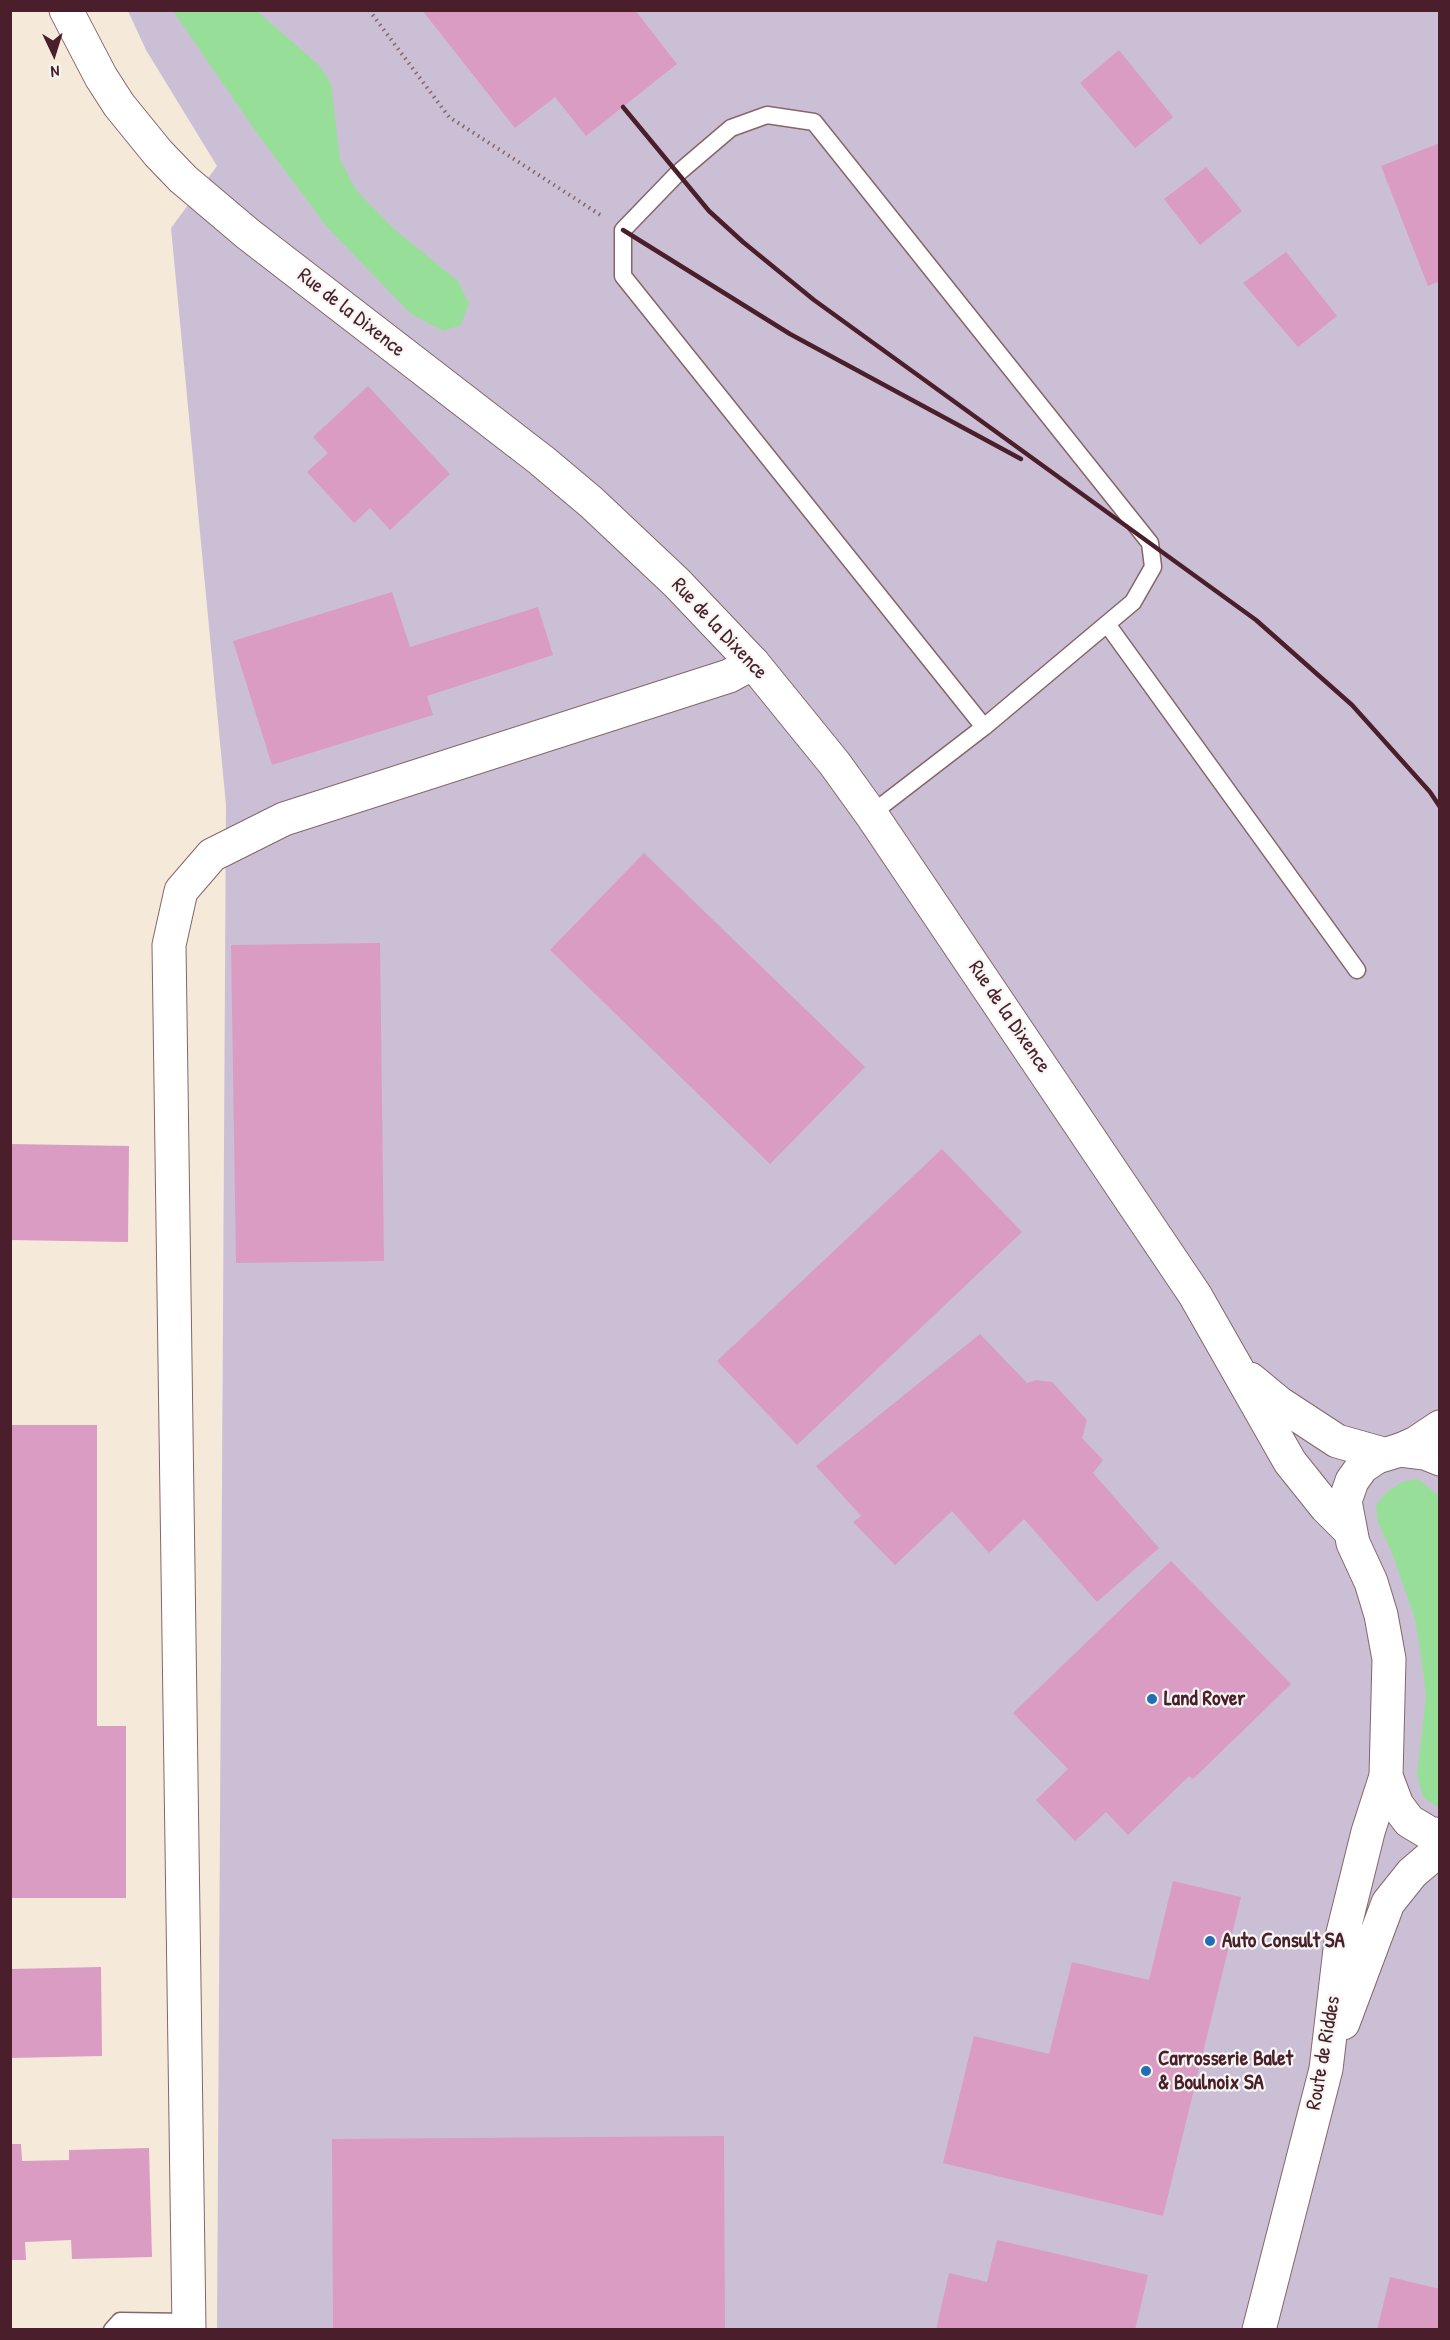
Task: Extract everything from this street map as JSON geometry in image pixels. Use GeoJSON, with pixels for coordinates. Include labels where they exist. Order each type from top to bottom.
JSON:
{"type":"FeatureCollection","features":[{"type":"Feature","properties":{"kind":"street","name":"Rue de la Dixence"},"geometry":{"type":"LineString","coordinates":[[66,10],[101,77],[119,105],[158,153],[183,178],[248,234],[541,460],[677,584],[753,663],[835,764],[871,814],[1195,1295],[1240,1370],[1290,1462],[1326,1507],[1350,1531]]}},
{"type":"Feature","properties":{"kind":"street"},"geometry":{"type":"LineString","coordinates":[[189,2326],[169,945],[181,891],[212,855],[284,819],[729,676],[753,663]]}},
{"type":"Feature","properties":{"kind":"street","name":"Rue de la Dixence"},"geometry":{"type":"LineString","coordinates":[[1240,1370],[1279,1403],[1337,1441],[1357,1449],[1392,1452]]}},
{"type":"Feature","properties":{"kind":"street"},"geometry":{"type":"LineString","coordinates":[[1440,1427],[1362,1467],[1352,1481],[1345,1501],[1353,1544],[1371,1582],[1381,1615],[1389,1659],[1386,1776],[1397,1805],[1409,1821],[1429,1833],[1440,1835]]}},
{"type":"Feature","properties":{"kind":"street"},"geometry":{"type":"LineString","coordinates":[[1392,1452],[1425,1453],[1440,1459]]}},
{"type":"Feature","properties":{"kind":"street","name":"Route de Riddes"},"geometry":{"type":"LineString","coordinates":[[1259,2330],[1326,2069],[1341,1941],[1368,1832],[1386,1776]]}},
{"type":"Feature","properties":{"kind":"street"},"geometry":{"type":"LineString","coordinates":[[1326,2069],[1388,1904],[1412,1873],[1440,1849]]}},
{"type":"Feature","properties":{"kind":"lane"},"geometry":{"type":"LineString","coordinates":[[871,814],[984,727],[1132,602],[1153,567],[1150,543],[814,122],[767,115],[730,128],[677,174],[622,230],[623,276],[984,727]]}},
{"type":"Feature","properties":{"kind":"lane"},"geometry":{"type":"LineString","coordinates":[[1107,624],[1357,970]]}},
{"type":"Feature","properties":{"kind":"lane"},"geometry":{"type":"LineString","coordinates":[[112,2330],[120,2321],[189,2326]]}},
{"type":"Feature","properties":{"kind":"path"},"geometry":{"type":"LineString","coordinates":[[369,10],[449,117],[622,230]]}},
{"type":"Feature","properties":{"kind":"shaded area"},"geometry":{"type":"Polygon","coordinates":[[[128,11],[1439,11],[1439,2329],[217,2329],[226,805],[171,228],[217,166],[146,50],[128,11]]]}},
{"type":"Feature","properties":{"kind":"green space"},"geometry":{"type":"Polygon","coordinates":[[[173,11],[257,11],[320,66],[331,84],[340,160],[357,191],[394,229],[458,281],[469,303],[461,325],[443,331],[411,314],[327,227],[259,136],[173,11]]]}},
{"type":"Feature","properties":{"kind":"green space"},"geometry":{"type":"Polygon","coordinates":[[[1418,1479],[1439,1496],[1439,1808],[1423,1797],[1417,1774],[1426,1697],[1415,1619],[1392,1553],[1378,1522],[1376,1505],[1388,1491],[1402,1482],[1418,1479]]]}},
{"type":"Feature","properties":{"kind":"building"},"geometry":{"type":"Polygon","coordinates":[[[422,10],[635,10],[677,64],[586,136],[555,97],[515,128],[422,10]]]}},
{"type":"Feature","properties":{"kind":"building"},"geometry":{"type":"Polygon","coordinates":[[[1119,50],[1173,117],[1135,148],[1080,83],[1119,50]]]}},
{"type":"Feature","properties":{"kind":"building"},"geometry":{"type":"Polygon","coordinates":[[[1440,143],[1440,281],[1428,286],[1381,166],[1440,143]]]}},
{"type":"Feature","properties":{"kind":"building"},"geometry":{"type":"Polygon","coordinates":[[[1206,167],[1242,211],[1200,245],[1164,199],[1206,167]]]}},
{"type":"Feature","properties":{"kind":"building"},"geometry":{"type":"Polygon","coordinates":[[[1286,252],[1337,316],[1298,347],[1243,283],[1286,252]]]}},
{"type":"Feature","properties":{"kind":"building"},"geometry":{"type":"Polygon","coordinates":[[[368,386],[450,474],[390,530],[370,508],[354,523],[307,472],[328,453],[313,437],[368,386]]]}},
{"type":"Feature","properties":{"kind":"building"},"geometry":{"type":"Polygon","coordinates":[[[392,592],[410,647],[538,607],[553,655],[427,696],[433,715],[272,765],[233,641],[392,592]]]}},
{"type":"Feature","properties":{"kind":"building"},"geometry":{"type":"Polygon","coordinates":[[[644,853],[865,1067],[770,1164],[550,950],[644,853]]]}},
{"type":"Feature","properties":{"kind":"building"},"geometry":{"type":"Polygon","coordinates":[[[380,943],[384,1261],[236,1263],[231,945],[380,943]]]}},
{"type":"Feature","properties":{"kind":"building"},"geometry":{"type":"Polygon","coordinates":[[[10,1144],[129,1146],[128,1242],[10,1240],[10,1144]]]}},
{"type":"Feature","properties":{"kind":"building"},"geometry":{"type":"Polygon","coordinates":[[[942,1149],[1022,1232],[797,1445],[717,1361],[942,1149]]]}},
{"type":"Feature","properties":{"kind":"building"},"geometry":{"type":"Polygon","coordinates":[[[980,1334],[1027,1383],[1036,1380],[1052,1382],[1087,1420],[1082,1438],[1103,1460],[1093,1473],[1159,1548],[1097,1602],[1024,1519],[989,1553],[952,1511],[895,1565],[853,1522],[861,1516],[816,1466],[980,1334]]]}},
{"type":"Feature","properties":{"kind":"building"},"geometry":{"type":"Polygon","coordinates":[[[10,1425],[97,1425],[97,1726],[126,1726],[126,1898],[10,1898],[10,1425]]]}},
{"type":"Feature","properties":{"kind":"building","name":"Land Rover"},"geometry":{"type":"Polygon","coordinates":[[[1171,1561],[1291,1684],[1193,1779],[1189,1776],[1128,1835],[1106,1812],[1075,1841],[1036,1800],[1068,1769],[1013,1713],[1171,1561]]]}},
{"type":"Feature","properties":{"kind":"building"},"geometry":{"type":"Polygon","coordinates":[[[1173,1881],[1241,1897],[1163,2216],[943,2163],[974,2036],[1049,2054],[1072,1962],[1149,1980],[1173,1881]]]}},
{"type":"Feature","properties":{"kind":"building"},"geometry":{"type":"Polygon","coordinates":[[[101,1967],[102,2056],[10,2058],[10,1969],[101,1967]]]}},
{"type":"Feature","properties":{"kind":"building"},"geometry":{"type":"Polygon","coordinates":[[[724,2136],[725,2330],[333,2330],[332,2139],[724,2136]]]}},
{"type":"Feature","properties":{"kind":"building"},"geometry":{"type":"Polygon","coordinates":[[[10,2144],[21,2144],[22,2161],[69,2160],[69,2150],[149,2148],[152,2257],[72,2259],[71,2240],[25,2242],[26,2260],[10,2260],[10,2144]]]}},
{"type":"Feature","properties":{"kind":"building"},"geometry":{"type":"Polygon","coordinates":[[[997,2240],[1148,2275],[1135,2330],[936,2330],[949,2273],[987,2282],[997,2240]]]}},
{"type":"Feature","properties":{"kind":"building"},"geometry":{"type":"Polygon","coordinates":[[[1390,2277],[1440,2289],[1440,2330],[1377,2330],[1390,2277]]]}},
{"type":"Feature","properties":{"kind":"railway"},"geometry":{"type":"LineString","coordinates":[[623,107],[709,211],[743,242],[814,300],[1256,620],[1352,705],[1430,792],[1440,807]]}},
{"type":"Feature","properties":{"kind":"railway"},"geometry":{"type":"LineString","coordinates":[[623,230],[790,334],[1021,459]]}},
{"type":"Feature","properties":{"kind":"place","name":"Land Rover"},"geometry":{"type":"Point","coordinates":[1152,1699]}},
{"type":"Feature","properties":{"kind":"place","name":"Auto Consult SA"},"geometry":{"type":"Point","coordinates":[1210,1941]}},
{"type":"Feature","properties":{"kind":"place","name":"Carrosserie Balet & Boulnoix SA"},"geometry":{"type":"Point","coordinates":[1146,2071]}}]}
